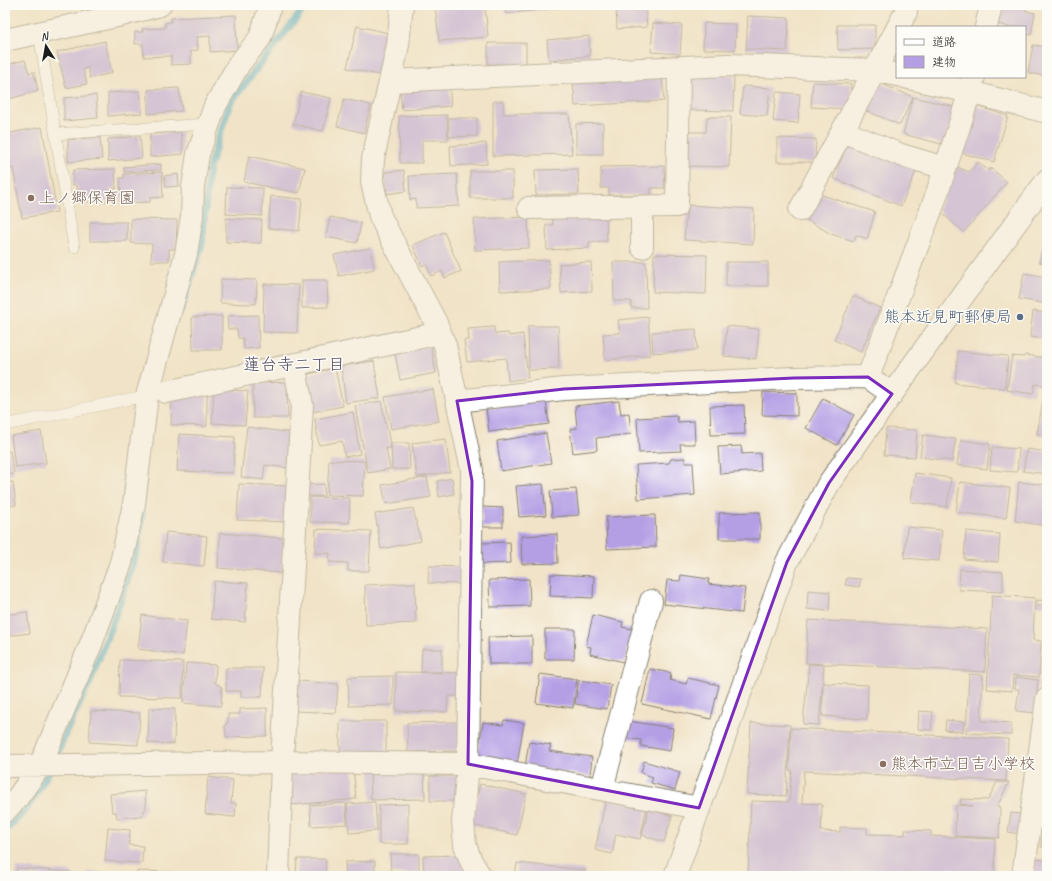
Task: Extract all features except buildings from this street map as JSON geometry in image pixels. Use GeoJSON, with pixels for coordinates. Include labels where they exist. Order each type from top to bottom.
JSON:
{"type":"FeatureCollection","features":[{"type":"Feature","properties":{"kind":"street"},"geometry":{"type":"LineString","coordinates":[[5,40],[117,16],[160,5]]}},
{"type":"Feature","properties":{"kind":"street"},"geometry":{"type":"LineString","coordinates":[[5,811],[18,797],[40,766],[91,644],[122,563],[154,394],[186,254],[192,216],[193,187],[198,154],[215,106],[239,64],[260,38],[269,10],[269,5]]}},
{"type":"Feature","properties":{"kind":"street"},"geometry":{"type":"LineString","coordinates":[[402,5],[398,45],[373,160],[372,182],[380,216],[440,333],[448,358],[470,458],[472,481],[468,764],[463,822],[465,845],[471,861],[480,876]]}},
{"type":"Feature","properties":{"kind":"street"},"geometry":{"type":"LineString","coordinates":[[986,26],[991,5]]}},
{"type":"Feature","properties":{"kind":"street"},"geometry":{"type":"LineString","coordinates":[[800,210],[896,31]]}},
{"type":"Feature","properties":{"kind":"street"},"geometry":{"type":"LineString","coordinates":[[390,80],[728,65],[875,70],[896,75]]}},
{"type":"Feature","properties":{"kind":"street"},"geometry":{"type":"LineString","coordinates":[[529,208],[677,206],[679,67]]}},
{"type":"Feature","properties":{"kind":"street"},"geometry":{"type":"LineString","coordinates":[[915,78],[972,84],[1047,112]]}},
{"type":"Feature","properties":{"kind":"street"},"geometry":{"type":"LineString","coordinates":[[868,377],[934,202],[972,84]]}},
{"type":"Feature","properties":{"kind":"street"},"geometry":{"type":"LineString","coordinates":[[842,131],[901,155],[945,168]]}},
{"type":"Feature","properties":{"kind":"street"},"geometry":{"type":"LineString","coordinates":[[675,876],[787,562],[829,484],[892,394],[1047,180]]}},
{"type":"Feature","properties":{"kind":"street"},"geometry":{"type":"LineString","coordinates":[[642,207],[642,247]]}},
{"type":"Feature","properties":{"kind":"street"},"geometry":{"type":"LineString","coordinates":[[154,394],[440,333]]}},
{"type":"Feature","properties":{"kind":"street"},"geometry":{"type":"LineString","coordinates":[[278,876],[282,762],[302,405],[294,364]]}},
{"type":"Feature","properties":{"kind":"street"},"geometry":{"type":"LineString","coordinates":[[457,401],[564,389],[794,378],[868,377],[892,394]]}},
{"type":"Feature","properties":{"kind":"street"},"geometry":{"type":"LineString","coordinates":[[602,789],[651,601]]}},
{"type":"Feature","properties":{"kind":"street"},"geometry":{"type":"LineString","coordinates":[[1024,876],[1047,699]]}},
{"type":"Feature","properties":{"kind":"street"},"geometry":{"type":"LineString","coordinates":[[5,766],[282,762],[468,764],[698,808]]}},
{"type":"Feature","properties":{"kind":"lane"},"geometry":{"type":"LineString","coordinates":[[39,33],[74,248]]}},
{"type":"Feature","properties":{"kind":"lane"},"geometry":{"type":"LineString","coordinates":[[55,134],[208,124]]}},
{"type":"Feature","properties":{"kind":"lane"},"geometry":{"type":"LineString","coordinates":[[5,425],[154,394]]}},
{"type":"Feature","properties":{"kind":"path"},"geometry":{"type":"LineString","coordinates":[[5,6],[11,5]]}},
{"type":"Feature","properties":{"kind":"highlighted area"},"geometry":{"type":"Polygon","coordinates":[[[868,377],[892,394],[829,483],[787,562],[699,808],[468,764],[472,481],[457,401],[564,389],[794,378],[868,377]]]}},
{"type":"Feature","properties":{"kind":"waterway"},"geometry":{"type":"LineString","coordinates":[[181,311],[202,244],[209,168],[230,103],[302,11],[304,5]]}},
{"type":"Feature","properties":{"kind":"waterway"},"geometry":{"type":"LineString","coordinates":[[5,831],[28,807],[53,765],[67,730],[90,682],[123,594],[137,550],[142,515]]}},
{"type":"Feature","properties":{"kind":"place","name":"上ノ郷保育園"},"geometry":{"type":"Point","coordinates":[31,198]}},
{"type":"Feature","properties":{"kind":"place","name":"熊本近見町郵便局"},"geometry":{"type":"Point","coordinates":[1020,317]}},
{"type":"Feature","properties":{"kind":"place","name":"熊本市立日吉小学校"},"geometry":{"type":"Point","coordinates":[883,764]}},
{"type":"Feature","properties":{"kind":"district","name":"蓮台寺二丁目"},"geometry":{"type":"Point","coordinates":[294,364]}}]}
